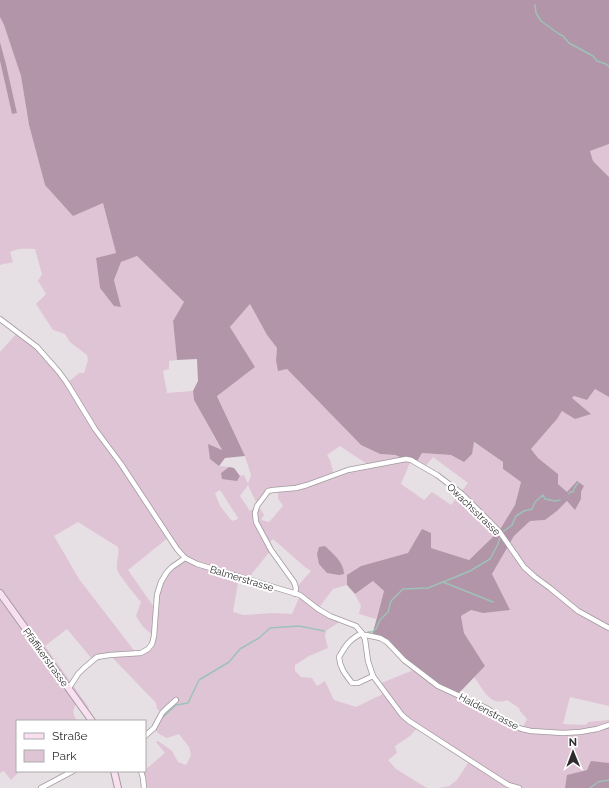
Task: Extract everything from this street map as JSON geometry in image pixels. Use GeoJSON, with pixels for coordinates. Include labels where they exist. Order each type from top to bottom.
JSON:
{"type":"FeatureCollection","features":[{"type":"Feature","properties":{"kind":"main road","name":"Pfäffikerstrasse"},"geometry":{"type":"LineString","coordinates":[[0,593],[91,720]]}},
{"type":"Feature","properties":{"kind":"main road"},"geometry":{"type":"LineString","coordinates":[[114,772],[118,788]]}},
{"type":"Feature","properties":{"kind":"street","name":"Balmerstrasse"},"geometry":{"type":"LineString","coordinates":[[0,319],[37,347],[59,372],[95,429],[122,464],[177,549],[185,558],[197,564],[304,597],[318,609],[330,616],[356,626],[362,634]]}},
{"type":"Feature","properties":{"kind":"street","name":"Owachsstrasse"},"geometry":{"type":"LineString","coordinates":[[295,594],[296,588],[294,582],[271,550],[256,522],[255,513],[257,506],[266,494],[273,490],[307,486],[348,470],[406,459],[411,460],[437,475],[462,494],[495,526],[524,567],[578,611],[609,628]]}},
{"type":"Feature","properties":{"kind":"street"},"geometry":{"type":"LineString","coordinates":[[69,688],[78,674],[97,657],[141,653],[148,649],[152,644],[154,636],[157,595],[161,582],[167,572],[185,558]]}},
{"type":"Feature","properties":{"kind":"street"},"geometry":{"type":"LineString","coordinates":[[373,676],[358,683],[352,682],[344,674],[340,663],[339,657],[347,643],[362,634],[366,644],[368,662],[373,676],[409,721],[508,784],[519,788]]}},
{"type":"Feature","properties":{"kind":"street","name":"Haldenstrasse"},"geometry":{"type":"LineString","coordinates":[[362,634],[380,638],[387,642],[404,660],[438,686],[488,709],[509,724],[522,729],[563,733],[597,729],[609,725]]}},
{"type":"Feature","properties":{"kind":"street"},"geometry":{"type":"LineString","coordinates":[[146,735],[154,728],[162,713],[176,700]]}},
{"type":"Feature","properties":{"kind":"street"},"geometry":{"type":"LineString","coordinates":[[41,788],[49,786],[71,772]]}},
{"type":"Feature","properties":{"kind":"street"},"geometry":{"type":"LineString","coordinates":[[141,772],[144,788]]}},
{"type":"Feature","properties":{"kind":"green space"},"geometry":{"type":"Polygon","coordinates":[[[0,17],[21,76],[29,125],[45,185],[103,202],[116,253],[96,259],[100,288],[121,307],[114,280],[121,262],[137,256],[184,302],[173,321],[177,360],[169,361],[169,369],[163,371],[167,393],[193,391],[194,400],[222,451],[219,466],[229,467],[221,473],[236,481],[240,476],[244,475],[248,484],[251,475],[245,456],[217,395],[255,367],[230,327],[250,304],[267,335],[277,348],[276,360],[287,369],[361,445],[380,454],[394,455],[411,460],[401,484],[424,500],[432,492],[451,505],[468,483],[433,457],[424,468],[416,463],[422,453],[451,455],[464,462],[473,442],[503,462],[503,469],[521,482],[515,505],[499,531],[469,560],[431,548],[361,566],[348,575],[347,585],[333,589],[318,609],[342,620],[326,631],[325,637],[328,648],[309,656],[295,665],[295,671],[301,677],[312,678],[317,686],[325,681],[334,700],[356,707],[385,693],[379,684],[416,669],[438,686],[488,709],[509,724],[522,729],[527,719],[519,708],[507,700],[501,702],[491,699],[474,677],[485,666],[464,633],[461,616],[471,610],[483,613],[492,574],[514,536],[530,521],[545,520],[567,501],[575,509],[581,499],[581,492],[584,487],[568,493],[558,484],[558,474],[538,458],[531,449],[562,411],[591,414],[572,398],[574,396],[587,400],[595,389],[609,397],[609,706],[570,697],[563,724],[585,725],[589,722],[609,720],[609,763],[591,762],[587,770],[568,775],[565,788],[439,788],[449,786],[457,780],[470,760],[418,727],[410,736],[395,746],[397,753],[388,760],[396,769],[427,788],[144,788],[142,773],[146,772],[146,769],[165,753],[156,742],[158,741],[172,751],[178,762],[186,765],[191,755],[189,747],[179,734],[167,738],[159,734],[154,728],[162,713],[157,709],[156,703],[110,655],[93,660],[67,629],[45,646],[89,708],[85,711],[78,701],[73,711],[76,720],[16,720],[16,772],[19,772],[11,780],[4,771],[0,773],[0,352],[18,332],[31,342],[67,383],[79,373],[84,373],[88,360],[87,355],[70,342],[65,334],[53,330],[36,304],[46,294],[38,281],[42,274],[35,249],[28,248],[10,252],[13,262],[0,265],[0,61],[12,114],[17,113],[0,42],[0,17]],[[340,446],[327,455],[334,475],[370,466],[340,446]],[[248,485],[240,496],[250,511],[256,506],[259,507],[264,515],[261,520],[269,522],[283,506],[278,498],[278,489],[268,491],[260,501],[256,502],[248,485]],[[220,490],[215,493],[220,506],[232,521],[238,519],[220,490]],[[78,522],[54,536],[79,579],[136,653],[148,649],[154,636],[143,627],[136,616],[141,602],[118,572],[118,547],[78,522]],[[169,537],[128,570],[156,610],[157,595],[167,572],[185,558],[169,537]],[[273,539],[268,544],[271,550],[250,576],[249,580],[239,577],[233,612],[244,615],[274,613],[292,614],[300,596],[295,594],[296,588],[311,571],[273,539]]]}},
{"type":"Feature","properties":{"kind":"green space"},"geometry":{"type":"Polygon","coordinates":[[[609,144],[609,177],[593,161],[590,151],[609,144]]]}},
{"type":"Feature","properties":{"kind":"green space"},"geometry":{"type":"Polygon","coordinates":[[[373,581],[384,591],[376,619],[359,614],[361,606],[355,594],[373,581]]]}},
{"type":"Feature","properties":{"kind":"shaded area"},"geometry":{"type":"Polygon","coordinates":[[[0,0],[609,0],[609,144],[590,151],[593,161],[609,177],[609,397],[595,389],[587,400],[574,396],[572,398],[591,414],[575,419],[562,411],[531,449],[538,458],[558,474],[558,484],[567,492],[577,481],[584,486],[581,492],[581,499],[575,510],[567,501],[545,520],[530,521],[514,536],[492,574],[510,610],[483,613],[471,610],[461,616],[464,633],[485,666],[458,694],[438,686],[416,669],[387,642],[372,636],[384,591],[373,581],[355,594],[347,585],[347,575],[361,566],[408,553],[422,529],[431,533],[431,548],[469,560],[499,531],[515,505],[521,482],[503,469],[503,462],[474,442],[472,454],[464,462],[451,455],[422,453],[416,463],[395,455],[380,454],[361,445],[287,369],[278,371],[276,360],[277,348],[267,335],[250,304],[230,327],[255,367],[217,396],[245,456],[225,458],[219,466],[210,459],[208,444],[222,450],[194,400],[193,391],[198,381],[197,359],[177,360],[173,321],[184,302],[137,256],[121,262],[114,280],[121,307],[114,306],[100,288],[96,258],[116,253],[103,203],[73,216],[45,185],[29,125],[21,76],[0,17],[0,0]]]}},
{"type":"Feature","properties":{"kind":"shaded area"},"geometry":{"type":"Polygon","coordinates":[[[0,42],[17,113],[12,114],[0,61],[0,42]]]}},
{"type":"Feature","properties":{"kind":"shaded area"},"geometry":{"type":"Polygon","coordinates":[[[229,467],[234,468],[240,476],[237,481],[222,479],[221,473],[229,467]]]}},
{"type":"Feature","properties":{"kind":"shaded area"},"geometry":{"type":"Polygon","coordinates":[[[325,546],[340,562],[344,570],[344,574],[339,575],[327,573],[319,564],[317,554],[319,547],[325,546]]]}},
{"type":"Feature","properties":{"kind":"shaded area"},"geometry":{"type":"Polygon","coordinates":[[[591,761],[609,763],[609,788],[565,788],[567,775],[587,770],[591,761]]]}},
{"type":"Feature","properties":{"kind":"waterway"},"geometry":{"type":"LineString","coordinates":[[535,5],[536,13],[541,21],[563,36],[569,43],[593,56],[597,61],[606,64],[609,67]]}},
{"type":"Feature","properties":{"kind":"waterway"},"geometry":{"type":"LineString","coordinates":[[569,494],[570,492],[573,492],[578,483]]}},
{"type":"Feature","properties":{"kind":"waterway"},"geometry":{"type":"LineString","coordinates":[[503,532],[512,525],[516,516],[524,511],[532,509],[535,502],[543,495],[545,499],[555,501],[560,500]]}},
{"type":"Feature","properties":{"kind":"waterway"},"geometry":{"type":"LineString","coordinates":[[368,632],[372,632],[376,629],[380,620],[388,612],[391,601],[403,589],[428,588],[470,571],[490,559],[500,537]]}},
{"type":"Feature","properties":{"kind":"waterway"},"geometry":{"type":"LineString","coordinates":[[443,582],[493,602]]}},
{"type":"Feature","properties":{"kind":"waterway"},"geometry":{"type":"LineString","coordinates":[[163,717],[176,705],[188,703],[199,680],[229,662],[240,649],[259,638],[270,628],[299,626],[324,631]]}},
{"type":"Feature","properties":{"kind":"waterway"},"geometry":{"type":"LineString","coordinates":[[590,788],[598,782],[609,780]]}}]}
